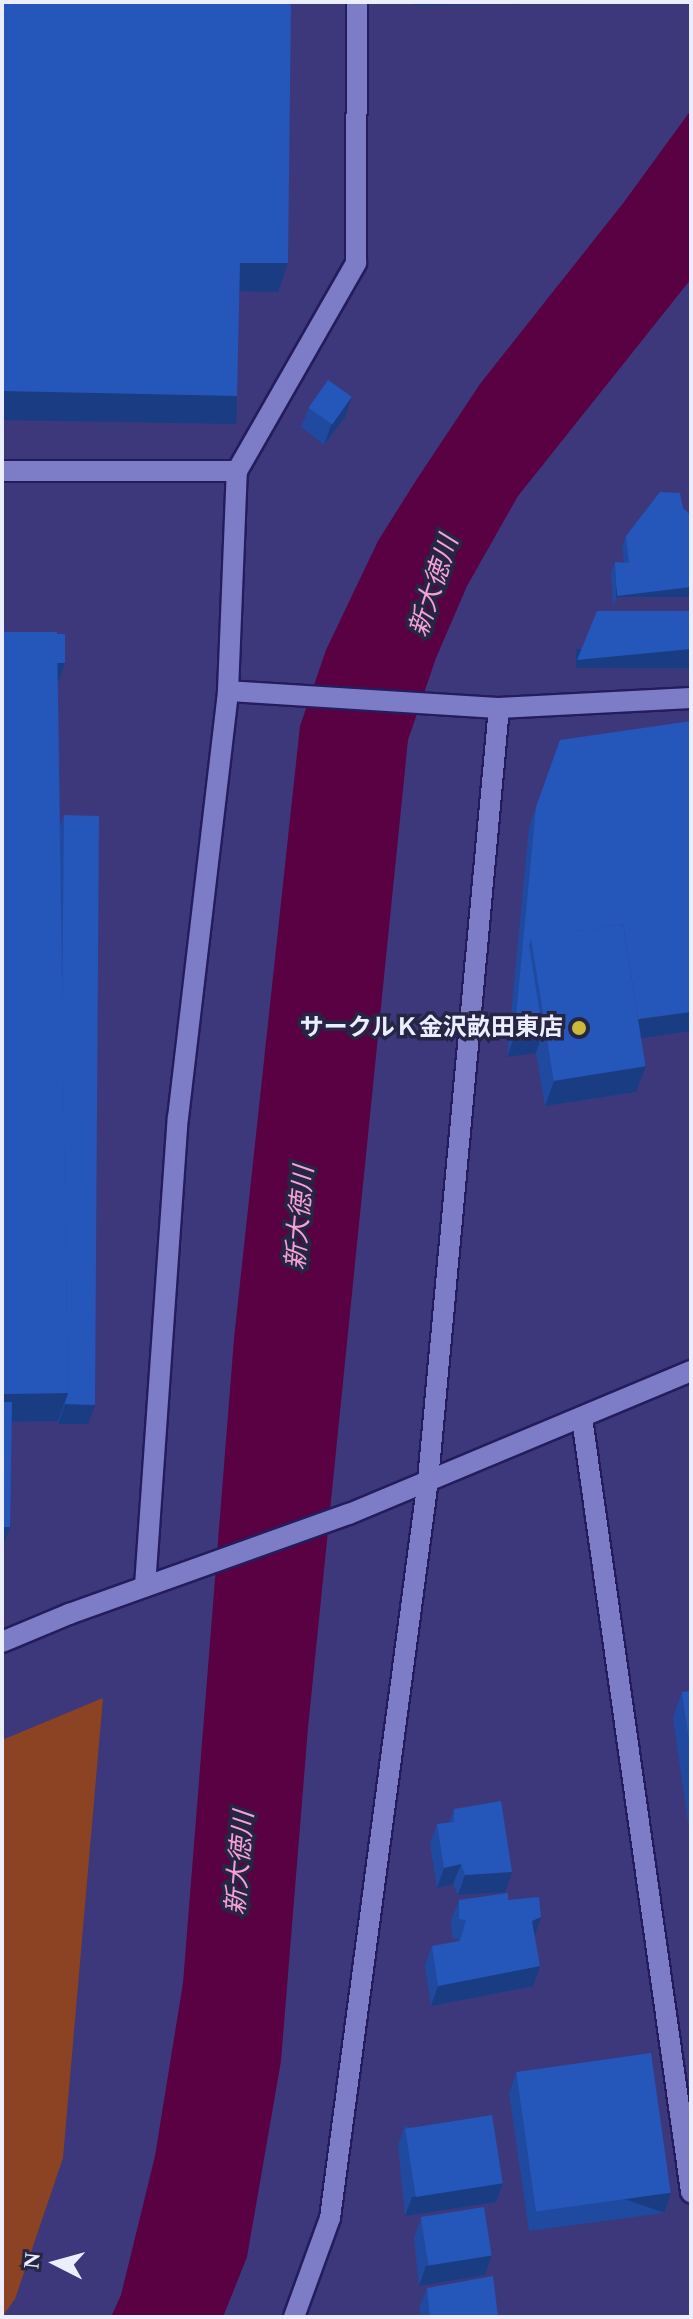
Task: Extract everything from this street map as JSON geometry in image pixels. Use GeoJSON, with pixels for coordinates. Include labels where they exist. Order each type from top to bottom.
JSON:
{"type":"FeatureCollection","features":[{"type":"Feature","properties":{"kind":"street"},"geometry":{"type":"LineString","coordinates":[[145,1586],[178,1118],[228,691],[237,471],[356,263],[357,2]]}},
{"type":"Feature","properties":{"kind":"street"},"geometry":{"type":"LineString","coordinates":[[2,471],[237,471]]}},
{"type":"Feature","properties":{"kind":"street"},"geometry":{"type":"LineString","coordinates":[[228,691],[499,708],[691,698]]}},
{"type":"Feature","properties":{"kind":"street"},"geometry":{"type":"LineString","coordinates":[[294,2317],[330,2218],[428,1480],[499,708]]}},
{"type":"Feature","properties":{"kind":"street"},"geometry":{"type":"LineString","coordinates":[[2,1642],[180,1573],[349,1514],[691,1371]]}},
{"type":"Feature","properties":{"kind":"street"},"geometry":{"type":"LineString","coordinates":[[582,1418],[691,2192]]}},
{"type":"Feature","properties":{"kind":"shaded area"},"geometry":{"type":"Polygon","coordinates":[[[103,1698],[63,2158],[15,2299],[2,2317],[2,1740],[103,1698]]]}},
{"type":"Feature","properties":{"kind":"water","name":"新大徳川"},"geometry":{"type":"Polygon","coordinates":[[[691,110],[691,279],[518,496],[467,586],[436,658],[408,740],[308,1728],[281,2061],[247,2257],[223,2317],[111,2317],[121,2295],[155,2156],[183,1983],[234,1339],[300,726],[326,650],[378,541],[415,482],[480,384],[624,202],[691,110]]]}},
{"type":"Feature","properties":{"kind":"building"},"geometry":{"type":"Polygon","coordinates":[[[2,2],[291,2],[288,263],[240,263],[237,396],[2,391],[2,2]]]}},
{"type":"Feature","properties":{"kind":"building"},"geometry":{"type":"Polygon","coordinates":[[[328,380],[352,397],[332,424],[308,408],[328,380]]]}},
{"type":"Feature","properties":{"kind":"building"},"geometry":{"type":"Polygon","coordinates":[[[660,492],[680,493],[683,508],[691,515],[691,587],[617,596],[615,562],[629,563],[626,536],[660,492]]]}},
{"type":"Feature","properties":{"kind":"building"},"geometry":{"type":"Polygon","coordinates":[[[597,611],[691,611],[691,649],[577,660],[597,611]]]}},
{"type":"Feature","properties":{"kind":"building"},"geometry":{"type":"Polygon","coordinates":[[[2,632],[57,632],[68,1393],[2,1394],[2,632]]]}},
{"type":"Feature","properties":{"kind":"building"},"geometry":{"type":"Polygon","coordinates":[[[57,634],[65,634],[65,663],[57,663],[57,634]]]}},
{"type":"Feature","properties":{"kind":"building"},"geometry":{"type":"Polygon","coordinates":[[[691,721],[691,1012],[638,1019],[623,924],[531,939],[529,945],[543,1033],[514,1037],[536,807],[560,740],[691,721]]]}},
{"type":"Feature","properties":{"kind":"building"},"geometry":{"type":"Polygon","coordinates":[[[64,815],[99,816],[95,1405],[65,1404],[68,1393],[62,1015],[64,815]]]}},
{"type":"Feature","properties":{"kind":"building","name":"サークルＫ金沢畝田東店"},"geometry":{"type":"Polygon","coordinates":[[[623,924],[646,1066],[554,1081],[531,939],[623,924]]]}},
{"type":"Feature","properties":{"kind":"building"},"geometry":{"type":"Polygon","coordinates":[[[2,1402],[12,1402],[10,1527],[2,1527],[2,1402]]]}},
{"type":"Feature","properties":{"kind":"building"},"geometry":{"type":"Polygon","coordinates":[[[691,1691],[691,1754],[682,1692],[691,1691]]]}},
{"type":"Feature","properties":{"kind":"building"},"geometry":{"type":"Polygon","coordinates":[[[501,1801],[512,1872],[465,1875],[461,1864],[444,1868],[437,1824],[454,1822],[454,1809],[501,1801]]]}},
{"type":"Feature","properties":{"kind":"building"},"geometry":{"type":"Polygon","coordinates":[[[508,1893],[508,1900],[539,1897],[541,1917],[532,1921],[540,1966],[438,1986],[432,1946],[460,1941],[466,1920],[459,1919],[459,1900],[508,1893]]]}},
{"type":"Feature","properties":{"kind":"building"},"geometry":{"type":"Polygon","coordinates":[[[651,2053],[671,2193],[536,2212],[516,2072],[651,2053]]]}},
{"type":"Feature","properties":{"kind":"building"},"geometry":{"type":"Polygon","coordinates":[[[492,2115],[503,2183],[416,2197],[405,2129],[492,2115]]]}},
{"type":"Feature","properties":{"kind":"building"},"geometry":{"type":"Polygon","coordinates":[[[484,2207],[492,2255],[428,2265],[421,2217],[484,2207]]]}},
{"type":"Feature","properties":{"kind":"building"},"geometry":{"type":"Polygon","coordinates":[[[493,2276],[498,2317],[430,2317],[427,2288],[493,2276]]]}},
{"type":"Feature","properties":{"kind":"place","name":"サークルＫ金沢畝田東店"},"geometry":{"type":"Point","coordinates":[579,1028]}}]}
